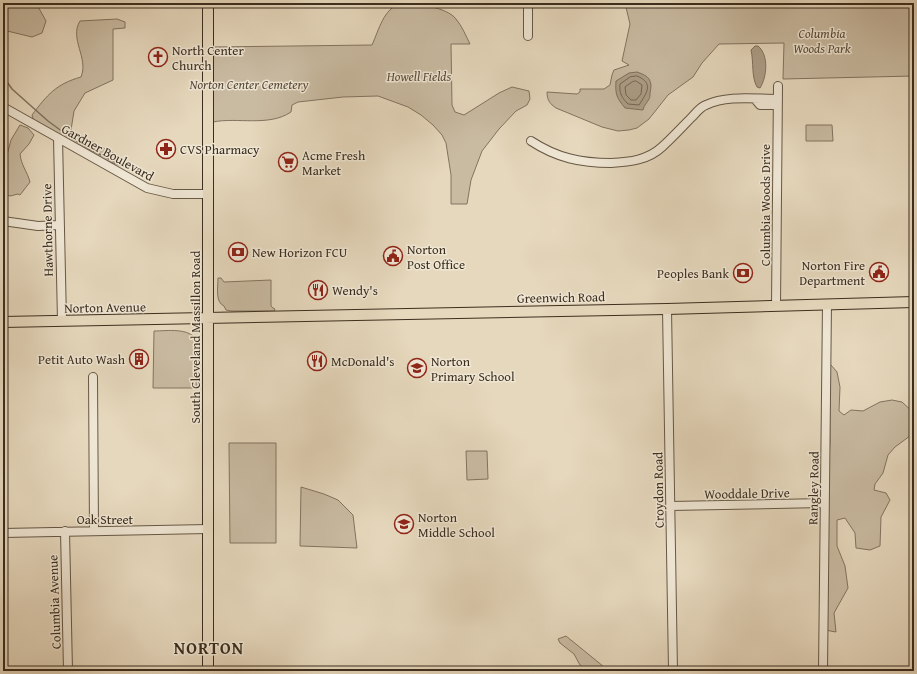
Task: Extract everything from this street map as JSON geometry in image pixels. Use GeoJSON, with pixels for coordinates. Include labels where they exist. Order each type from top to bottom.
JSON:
{"type":"FeatureCollection","features":[{"type":"Feature","properties":{"kind":"main road","name":"South Cleveland Massillon Road"},"geometry":{"type":"LineString","coordinates":[[208,3],[208,671]]}},
{"type":"Feature","properties":{"kind":"main road","name":"Greenwich Road"},"geometry":{"type":"LineString","coordinates":[[208,318],[667,309],[914,302]]}},
{"type":"Feature","properties":{"kind":"main road","name":"Norton Avenue"},"geometry":{"type":"LineString","coordinates":[[3,322],[208,318]]}},
{"type":"Feature","properties":{"kind":"street"},"geometry":{"type":"LineString","coordinates":[[528,3],[528,36]]}},
{"type":"Feature","properties":{"kind":"street","name":"Columbia Woods Drive"},"geometry":{"type":"LineString","coordinates":[[776,306],[778,86]]}},
{"type":"Feature","properties":{"kind":"street"},"geometry":{"type":"LineString","coordinates":[[531,141],[559,156],[581,162],[633,162],[646,157],[661,148],[704,105],[720,100],[755,99],[760,105],[777,102]]}},
{"type":"Feature","properties":{"kind":"street","name":"Gardner Boulevard"},"geometry":{"type":"LineString","coordinates":[[3,107],[152,190],[175,194],[208,194]]}},
{"type":"Feature","properties":{"kind":"street","name":"Hawthorne Drive"},"geometry":{"type":"LineString","coordinates":[[58,138],[62,321]]}},
{"type":"Feature","properties":{"kind":"street"},"geometry":{"type":"LineString","coordinates":[[3,221],[38,226],[59,225]]}},
{"type":"Feature","properties":{"kind":"street","name":"Rangley Road"},"geometry":{"type":"LineString","coordinates":[[823,671],[827,304]]}},
{"type":"Feature","properties":{"kind":"street","name":"Croydon Road"},"geometry":{"type":"LineString","coordinates":[[667,309],[672,671]]}},
{"type":"Feature","properties":{"kind":"street"},"geometry":{"type":"LineString","coordinates":[[93,377],[94,531]]}},
{"type":"Feature","properties":{"kind":"street","name":"Wooddale Drive"},"geometry":{"type":"LineString","coordinates":[[670,506],[824,503]]}},
{"type":"Feature","properties":{"kind":"street","name":"Oak Street"},"geometry":{"type":"LineString","coordinates":[[3,533],[208,529]]}},
{"type":"Feature","properties":{"kind":"street","name":"Columbia Avenue"},"geometry":{"type":"LineString","coordinates":[[65,531],[68,671]]}},
{"type":"Feature","properties":{"kind":"green space"},"geometry":{"type":"Polygon","coordinates":[[[3,3],[36,3],[46,21],[42,33],[32,37],[3,30],[3,3]]]}},
{"type":"Feature","properties":{"kind":"green space"},"geometry":{"type":"Polygon","coordinates":[[[401,3],[430,6],[446,11],[456,19],[470,44],[451,44],[452,105],[455,112],[464,115],[499,93],[512,87],[529,91],[530,99],[527,105],[516,111],[499,129],[482,151],[471,180],[467,204],[451,204],[451,175],[446,143],[442,135],[421,115],[408,107],[378,96],[343,97],[298,102],[292,105],[291,112],[282,117],[263,120],[213,122],[212,47],[372,45],[386,15],[395,6],[401,3]]]}},
{"type":"Feature","properties":{"kind":"green space","name":"Columbia Woods Park"},"geometry":{"type":"Polygon","coordinates":[[[625,3],[914,3],[914,76],[783,79],[784,43],[719,44],[702,63],[693,77],[668,95],[649,119],[637,128],[618,131],[602,127],[556,108],[549,102],[547,92],[577,94],[580,92],[580,89],[604,89],[610,85],[614,70],[629,65],[622,61],[630,24],[625,3]]]}},
{"type":"Feature","properties":{"kind":"green space"},"geometry":{"type":"Polygon","coordinates":[[[117,19],[125,22],[125,28],[113,29],[113,80],[85,93],[74,111],[71,130],[122,158],[121,166],[87,151],[34,122],[32,115],[42,102],[58,87],[81,77],[83,63],[77,35],[77,28],[80,21],[117,19]]]}},
{"type":"Feature","properties":{"kind":"green space"},"geometry":{"type":"Polygon","coordinates":[[[20,125],[28,128],[34,135],[29,144],[20,154],[30,182],[20,195],[10,196],[3,194],[3,161],[7,155],[11,140],[20,125]]]}},
{"type":"Feature","properties":{"kind":"green space"},"geometry":{"type":"Polygon","coordinates":[[[806,125],[832,125],[833,141],[806,141],[806,125]]]}},
{"type":"Feature","properties":{"kind":"green space"},"geometry":{"type":"Polygon","coordinates":[[[218,278],[221,278],[224,282],[271,280],[271,306],[275,309],[274,311],[226,310],[218,298],[218,278]]]}},
{"type":"Feature","properties":{"kind":"green space"},"geometry":{"type":"Polygon","coordinates":[[[154,331],[178,331],[194,337],[197,341],[197,388],[153,388],[154,331]]]}},
{"type":"Feature","properties":{"kind":"green space"},"geometry":{"type":"Polygon","coordinates":[[[831,365],[837,372],[840,387],[839,411],[844,415],[851,410],[863,411],[880,402],[892,400],[902,402],[914,413],[914,433],[895,447],[888,455],[883,473],[875,484],[874,490],[886,493],[890,500],[881,517],[880,546],[870,550],[856,548],[855,533],[845,518],[837,520],[837,546],[845,566],[848,588],[834,613],[836,632],[825,630],[827,496],[830,442],[829,371],[831,365]]]}},
{"type":"Feature","properties":{"kind":"green space"},"geometry":{"type":"Polygon","coordinates":[[[229,443],[276,443],[276,543],[230,543],[229,443]]]}},
{"type":"Feature","properties":{"kind":"green space"},"geometry":{"type":"Polygon","coordinates":[[[466,451],[487,451],[488,479],[467,480],[466,451]]]}},
{"type":"Feature","properties":{"kind":"green space"},"geometry":{"type":"Polygon","coordinates":[[[301,487],[338,500],[353,515],[357,548],[300,546],[301,487]]]}},
{"type":"Feature","properties":{"kind":"green space"},"geometry":{"type":"Polygon","coordinates":[[[566,636],[609,671],[589,671],[580,665],[574,654],[560,643],[558,639],[566,636]]]}},
{"type":"Feature","properties":{"kind":"water"},"geometry":{"type":"Polygon","coordinates":[[[755,46],[758,46],[762,50],[766,66],[764,78],[760,88],[757,87],[755,83],[753,74],[751,50],[755,46]]]}},
{"type":"Feature","properties":{"kind":"water"},"geometry":{"type":"Polygon","coordinates":[[[637,72],[645,75],[649,79],[651,85],[650,98],[643,110],[625,108],[618,99],[616,93],[616,81],[629,73],[637,72]]]}},
{"type":"Feature","properties":{"kind":"waterway"},"geometry":{"type":"LineString","coordinates":[[3,76],[12,89],[48,121],[91,150],[123,166]]}},
{"type":"Feature","properties":{"kind":"place","name":"North Center Church"},"geometry":{"type":"Point","coordinates":[158,57]}},
{"type":"Feature","properties":{"kind":"place","name":"CVS Pharmacy"},"geometry":{"type":"Point","coordinates":[166,149]}},
{"type":"Feature","properties":{"kind":"place","name":"Acme Fresh Market"},"geometry":{"type":"Point","coordinates":[288,162]}},
{"type":"Feature","properties":{"kind":"place","name":"New Horizon FCU"},"geometry":{"type":"Point","coordinates":[238,252]}},
{"type":"Feature","properties":{"kind":"place","name":"Norton Post Office"},"geometry":{"type":"Point","coordinates":[393,256]}},
{"type":"Feature","properties":{"kind":"place","name":"Norton Fire Department"},"geometry":{"type":"Point","coordinates":[879,272]}},
{"type":"Feature","properties":{"kind":"place","name":"Peoples Bank"},"geometry":{"type":"Point","coordinates":[743,273]}},
{"type":"Feature","properties":{"kind":"place","name":"Wendy's"},"geometry":{"type":"Point","coordinates":[318,290]}},
{"type":"Feature","properties":{"kind":"place","name":"Petit Auto Wash"},"geometry":{"type":"Point","coordinates":[139,359]}},
{"type":"Feature","properties":{"kind":"place","name":"McDonald's"},"geometry":{"type":"Point","coordinates":[317,361]}},
{"type":"Feature","properties":{"kind":"place","name":"Norton Primary School"},"geometry":{"type":"Point","coordinates":[417,368]}},
{"type":"Feature","properties":{"kind":"place","name":"Norton Middle School"},"geometry":{"type":"Point","coordinates":[404,524]}},
{"type":"Feature","properties":{"kind":"district","name":"NORTON"},"geometry":{"type":"Point","coordinates":[209,648]}},
{"type":"Feature","properties":{"kind":"park label","name":"Howell Fields"},"geometry":{"type":"Point","coordinates":[419,76]}},
{"type":"Feature","properties":{"kind":"park label","name":"Norton Center Cemetery"},"geometry":{"type":"Point","coordinates":[249,84]}}]}
